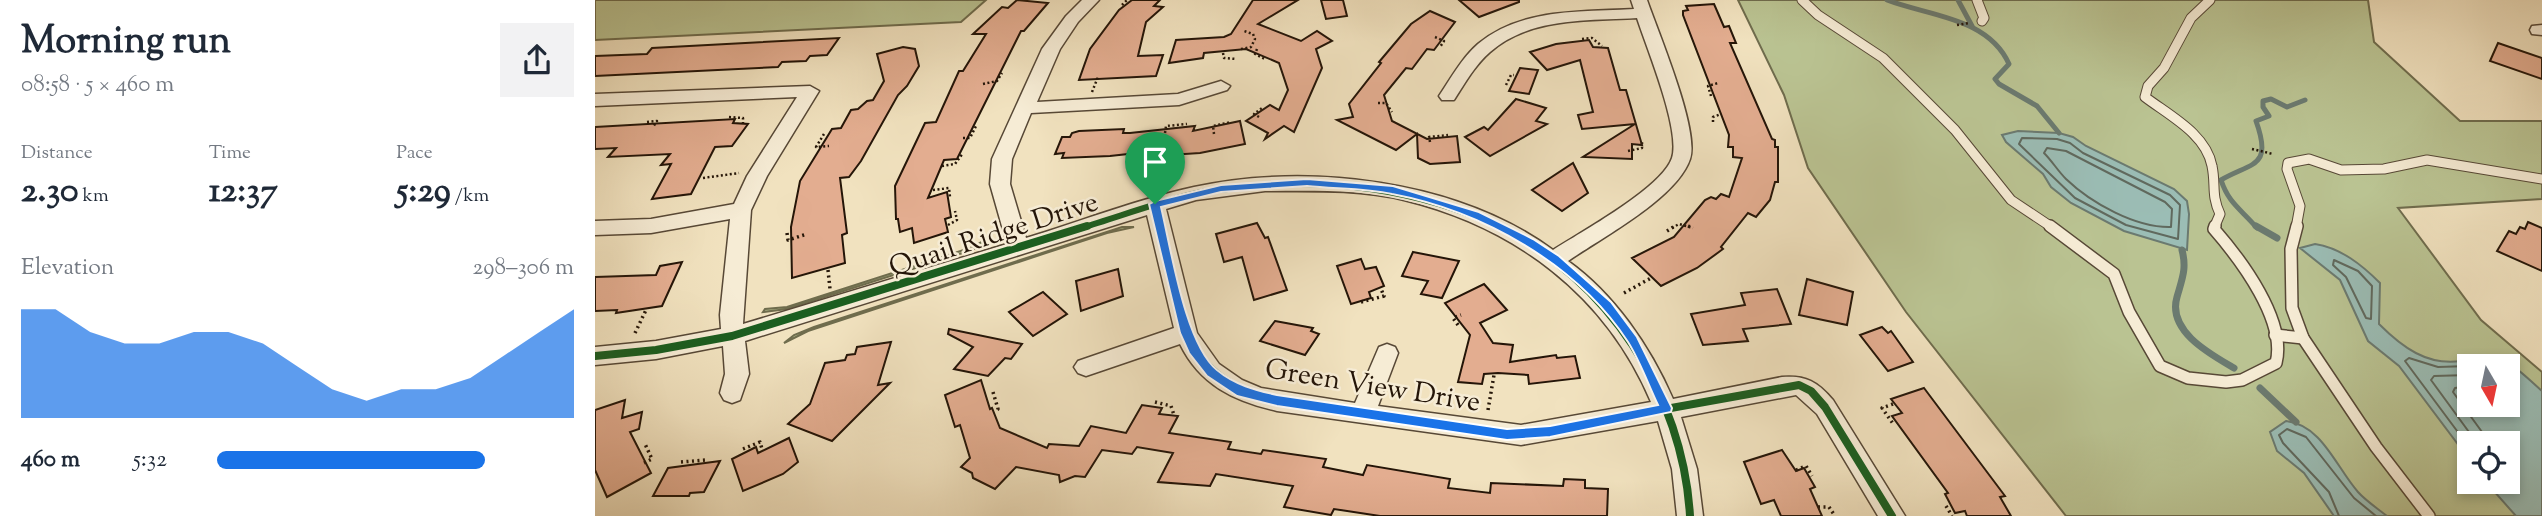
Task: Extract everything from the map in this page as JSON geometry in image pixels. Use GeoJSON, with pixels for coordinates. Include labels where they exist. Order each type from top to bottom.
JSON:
{"type":"FeatureCollection","features":[{"type":"Feature","properties":{"kind":"street"},"geometry":{"type":"LineString","coordinates":[[1018,246],[1002,197],[999,171],[1057,40],[1091,0]]}},
{"type":"Feature","properties":{"kind":"street"},"geometry":{"type":"LineString","coordinates":[[1448,96],[1482,50],[1515,29],[1640,6],[1680,124],[1684,140],[1682,157],[1674,173],[1656,192],[1555,259]]}},
{"type":"Feature","properties":{"kind":"street"},"geometry":{"type":"LineString","coordinates":[[1025,108],[1179,99],[1221,86]]}},
{"type":"Feature","properties":{"kind":"street"},"geometry":{"type":"LineString","coordinates":[[595,100],[810,91],[757,176],[741,210],[731,315],[737,374],[732,393]]}},
{"type":"Feature","properties":{"kind":"street","name":"Quail Ridge Drive"},"geometry":{"type":"LineString","coordinates":[[595,356],[656,350],[732,336],[1018,246],[1195,194],[1258,184],[1307,183],[1393,190],[1475,215],[1529,242],[1555,259],[1606,306],[1625,329],[1646,363],[1666,408],[1679,449],[1690,499],[1690,516]]}},
{"type":"Feature","properties":{"kind":"street","name":"Green View Drive"},"geometry":{"type":"LineString","coordinates":[[1155,204],[1186,333],[1193,350],[1206,367],[1242,392],[1277,401],[1521,435],[1782,386],[1804,387],[1825,407],[1892,516]]}},
{"type":"Feature","properties":{"kind":"street"},"geometry":{"type":"LineString","coordinates":[[595,228],[651,226],[741,210]]}},
{"type":"Feature","properties":{"kind":"street"},"geometry":{"type":"LineString","coordinates":[[1086,367],[1186,333]]}},
{"type":"Feature","properties":{"kind":"street"},"geometry":{"type":"LineString","coordinates":[[1363,413],[1387,353]]}},
{"type":"Feature","properties":{"kind":"lane"},"geometry":{"type":"LineString","coordinates":[[1802,0],[1818,15],[1883,58],[1955,130],[2011,200],[2085,250],[2114,274],[2129,312],[2160,366],[2188,378],[2226,383],[2242,380],[2276,363],[2279,358],[2275,335],[2264,300],[2214,229],[2220,214],[2213,200],[2213,168],[2207,149],[2193,133],[2167,117],[2145,97],[2148,86],[2164,68],[2191,18],[2210,0]]}},
{"type":"Feature","properties":{"kind":"lane"},"geometry":{"type":"LineString","coordinates":[[1977,0],[1984,18],[1982,21]]}},
{"type":"Feature","properties":{"kind":"lane"},"geometry":{"type":"LineString","coordinates":[[2429,516],[2376,447],[2303,338],[2292,308],[2291,249],[2300,215],[2287,169],[2293,160],[2308,159],[2341,170],[2394,169],[2416,160],[2427,160],[2542,179]]}},
{"type":"Feature","properties":{"kind":"lane"},"geometry":{"type":"LineString","coordinates":[[2275,335],[2303,338]]}},
{"type":"Feature","properties":{"kind":"path"},"geometry":{"type":"LineString","coordinates":[[1122,5],[1127,0]]}},
{"type":"Feature","properties":{"kind":"path"},"geometry":{"type":"LineString","coordinates":[[1241,49],[1251,47],[1255,38],[1253,34],[1244,31]]}},
{"type":"Feature","properties":{"kind":"path"},"geometry":{"type":"LineString","coordinates":[[1435,37],[1444,41],[1440,47]]}},
{"type":"Feature","properties":{"kind":"path"},"geometry":{"type":"LineString","coordinates":[[1582,39],[1592,38],[1602,46]]}},
{"type":"Feature","properties":{"kind":"path"},"geometry":{"type":"LineString","coordinates":[[1257,49],[1255,54],[1265,58]]}},
{"type":"Feature","properties":{"kind":"path"},"geometry":{"type":"LineString","coordinates":[[1223,53],[1224,58],[1236,59]]}},
{"type":"Feature","properties":{"kind":"path"},"geometry":{"type":"LineString","coordinates":[[983,84],[997,81],[1002,73]]}},
{"type":"Feature","properties":{"kind":"path"},"geometry":{"type":"LineString","coordinates":[[1506,85],[1511,75],[1514,75]]}},
{"type":"Feature","properties":{"kind":"path"},"geometry":{"type":"LineString","coordinates":[[1091,94],[1098,77]]}},
{"type":"Feature","properties":{"kind":"path"},"geometry":{"type":"LineString","coordinates":[[1711,96],[1708,86],[1718,83]]}},
{"type":"Feature","properties":{"kind":"path"},"geometry":{"type":"LineString","coordinates":[[1378,103],[1386,103],[1392,112]]}},
{"type":"Feature","properties":{"kind":"path"},"geometry":{"type":"LineString","coordinates":[[1259,117],[1254,114],[1262,108]]}},
{"type":"Feature","properties":{"kind":"path"},"geometry":{"type":"LineString","coordinates":[[1713,122],[1713,117],[1721,114]]}},
{"type":"Feature","properties":{"kind":"path"},"geometry":{"type":"LineString","coordinates":[[729,117],[743,118],[743,124]]}},
{"type":"Feature","properties":{"kind":"path"},"geometry":{"type":"LineString","coordinates":[[647,122],[657,121],[653,127]]}},
{"type":"Feature","properties":{"kind":"path"},"geometry":{"type":"LineString","coordinates":[[1214,134],[1213,126],[1231,122]]}},
{"type":"Feature","properties":{"kind":"path"},"geometry":{"type":"LineString","coordinates":[[1165,133],[1167,126],[1187,124]]}},
{"type":"Feature","properties":{"kind":"path"},"geometry":{"type":"LineString","coordinates":[[963,138],[970,138],[976,126]]}},
{"type":"Feature","properties":{"kind":"path"},"geometry":{"type":"LineString","coordinates":[[824,134],[816,147],[829,146]]}},
{"type":"Feature","properties":{"kind":"path"},"geometry":{"type":"LineString","coordinates":[[1430,142],[1429,137],[1448,135]]}},
{"type":"Feature","properties":{"kind":"path"},"geometry":{"type":"LineString","coordinates":[[1628,151],[1642,148],[1642,141]]}},
{"type":"Feature","properties":{"kind":"path"},"geometry":{"type":"LineString","coordinates":[[2252,149],[2273,155]]}},
{"type":"Feature","properties":{"kind":"path"},"geometry":{"type":"LineString","coordinates":[[942,166],[955,164],[963,153]]}},
{"type":"Feature","properties":{"kind":"path"},"geometry":{"type":"LineString","coordinates":[[703,178],[741,173]]}},
{"type":"Feature","properties":{"kind":"path"},"geometry":{"type":"LineString","coordinates":[[933,190],[949,188],[950,197]]}},
{"type":"Feature","properties":{"kind":"path"},"geometry":{"type":"LineString","coordinates":[[948,225],[957,220],[955,211]]}},
{"type":"Feature","properties":{"kind":"path"},"geometry":{"type":"LineString","coordinates":[[1667,231],[1679,224],[1693,228]]}},
{"type":"Feature","properties":{"kind":"path"},"geometry":{"type":"LineString","coordinates":[[787,233],[788,240],[807,234]]}},
{"type":"Feature","properties":{"kind":"path"},"geometry":{"type":"LineString","coordinates":[[828,270],[830,291]]}},
{"type":"Feature","properties":{"kind":"path"},"geometry":{"type":"LineString","coordinates":[[1624,293],[1651,278]]}},
{"type":"Feature","properties":{"kind":"path"},"geometry":{"type":"LineString","coordinates":[[1361,303],[1384,296],[1381,289]]}},
{"type":"Feature","properties":{"kind":"path"},"geometry":{"type":"LineString","coordinates":[[634,335],[646,310]]}},
{"type":"Feature","properties":{"kind":"path"},"geometry":{"type":"LineString","coordinates":[[1458,325],[1453,318],[1461,315]]}},
{"type":"Feature","properties":{"kind":"path"},"geometry":{"type":"LineString","coordinates":[[1487,419],[1494,374]]}},
{"type":"Feature","properties":{"kind":"path"},"geometry":{"type":"LineString","coordinates":[[993,392],[998,410],[995,411]]}},
{"type":"Feature","properties":{"kind":"path"},"geometry":{"type":"LineString","coordinates":[[1155,402],[1171,407],[1174,415]]}},
{"type":"Feature","properties":{"kind":"path"},"geometry":{"type":"LineString","coordinates":[[1893,404],[1882,408],[1894,425]]}},
{"type":"Feature","properties":{"kind":"path"},"geometry":{"type":"LineString","coordinates":[[743,449],[760,442],[762,449]]}},
{"type":"Feature","properties":{"kind":"path"},"geometry":{"type":"LineString","coordinates":[[644,463],[652,458],[645,444]]}},
{"type":"Feature","properties":{"kind":"path"},"geometry":{"type":"LineString","coordinates":[[681,462],[706,460]]}},
{"type":"Feature","properties":{"kind":"path"},"geometry":{"type":"LineString","coordinates":[[1796,470],[1806,466],[1812,476]]}},
{"type":"Feature","properties":{"kind":"path"},"geometry":{"type":"LineString","coordinates":[[1818,507],[1825,505],[1831,508],[1835,516]]}},
{"type":"Feature","properties":{"kind":"path"},"geometry":{"type":"LineString","coordinates":[[1946,506],[1951,516]]}},
{"type":"Feature","properties":{"kind":"green space"},"geometry":{"type":"Polygon","coordinates":[[[595,0],[986,0],[961,22],[595,40],[595,0]]]}},
{"type":"Feature","properties":{"kind":"green space"},"geometry":{"type":"Polygon","coordinates":[[[1738,0],[2368,0],[2374,42],[2460,121],[2542,121],[2542,199],[2398,208],[2481,320],[2542,372],[2542,516],[2066,516],[1906,312],[1808,168],[1784,95],[1738,0]]]}},
{"type":"Feature","properties":{"kind":"green space"},"geometry":{"type":"Polygon","coordinates":[[[1122,227],[1134,227],[1107,233],[808,331],[784,343],[794,335],[814,327],[1122,227]]]}},
{"type":"Feature","properties":{"kind":"green space"},"geometry":{"type":"Polygon","coordinates":[[[988,238],[991,240],[972,250],[787,309],[763,312],[765,309],[787,307],[973,247],[988,238]]]}},
{"type":"Feature","properties":{"kind":"water"},"geometry":{"type":"Polygon","coordinates":[[[2018,131],[2059,133],[2073,137],[2174,189],[2187,201],[2187,250],[2124,231],[2071,203],[2051,187],[2043,174],[2006,142],[2002,135],[2018,131]]]}},
{"type":"Feature","properties":{"kind":"water"},"geometry":{"type":"Polygon","coordinates":[[[2315,244],[2334,249],[2351,258],[2380,283],[2379,324],[2406,347],[2426,358],[2457,361],[2457,417],[2520,417],[2520,372],[2542,391],[2542,516],[2516,516],[2497,494],[2520,494],[2520,431],[2457,431],[2457,443],[2399,366],[2368,341],[2340,280],[2300,248],[2315,244]]]}},
{"type":"Feature","properties":{"kind":"water"},"geometry":{"type":"Polygon","coordinates":[[[2286,421],[2299,424],[2319,439],[2358,492],[2387,516],[2334,516],[2304,473],[2277,451],[2270,432],[2286,421]]]}},
{"type":"Feature","properties":{"kind":"building"},"geometry":{"type":"Polygon","coordinates":[[[1017,0],[1048,3],[1024,31],[1021,31],[957,159],[944,160],[928,198],[947,192],[951,217],[945,219],[948,232],[914,243],[912,228],[900,232],[896,219],[895,186],[925,123],[936,122],[959,71],[963,71],[986,34],[973,34],[1002,7],[1008,8],[1017,0]]]}},
{"type":"Feature","properties":{"kind":"building"},"geometry":{"type":"Polygon","coordinates":[[[1132,0],[1160,0],[1154,6],[1163,7],[1146,22],[1138,56],[1163,55],[1156,76],[1079,80],[1090,49],[1119,10],[1132,0]]]}},
{"type":"Feature","properties":{"kind":"building"},"geometry":{"type":"Polygon","coordinates":[[[1253,0],[1298,0],[1258,24],[1301,41],[1317,31],[1332,41],[1316,49],[1322,68],[1294,132],[1284,126],[1265,139],[1268,133],[1246,121],[1270,105],[1279,110],[1288,90],[1279,63],[1246,49],[1204,53],[1203,58],[1169,63],[1176,40],[1224,37],[1231,34],[1253,0]]]}},
{"type":"Feature","properties":{"kind":"building"},"geometry":{"type":"Polygon","coordinates":[[[1321,0],[1343,0],[1347,16],[1326,19],[1321,0]]]}},
{"type":"Feature","properties":{"kind":"building"},"geometry":{"type":"Polygon","coordinates":[[[1459,0],[1519,0],[1519,2],[1479,17],[1459,0]]]}},
{"type":"Feature","properties":{"kind":"building"},"geometry":{"type":"Polygon","coordinates":[[[1714,4],[1724,27],[1729,26],[1736,43],[1730,43],[1772,139],[1775,140],[1775,147],[1778,147],[1778,182],[1775,182],[1770,200],[1756,217],[1748,213],[1721,247],[1723,249],[1697,268],[1661,286],[1632,258],[1674,237],[1705,200],[1711,197],[1716,199],[1721,194],[1729,197],[1742,158],[1733,157],[1733,147],[1728,147],[1729,135],[1683,15],[1683,11],[1688,10],[1686,6],[1714,4]]]}},
{"type":"Feature","properties":{"kind":"building"},"geometry":{"type":"Polygon","coordinates":[[[1430,11],[1455,22],[1434,50],[1427,49],[1412,69],[1406,68],[1384,95],[1392,121],[1427,139],[1457,136],[1460,162],[1430,164],[1418,158],[1417,134],[1396,150],[1337,120],[1353,117],[1349,104],[1381,63],[1379,62],[1411,24],[1430,11]]]}},
{"type":"Feature","properties":{"kind":"building"},"geometry":{"type":"Polygon","coordinates":[[[839,38],[827,55],[810,56],[806,61],[782,62],[778,67],[595,76],[595,56],[647,54],[652,48],[839,38]]]}},
{"type":"Feature","properties":{"kind":"building"},"geometry":{"type":"Polygon","coordinates":[[[1589,40],[1593,47],[1608,48],[1620,90],[1626,90],[1642,145],[1632,144],[1632,159],[1583,157],[1635,124],[1582,129],[1578,115],[1593,112],[1580,60],[1547,70],[1530,52],[1556,44],[1589,40]]]}},
{"type":"Feature","properties":{"kind":"building"},"geometry":{"type":"Polygon","coordinates":[[[2498,43],[2542,58],[2542,79],[2490,61],[2498,43]]]}},
{"type":"Feature","properties":{"kind":"building"},"geometry":{"type":"Polygon","coordinates":[[[903,47],[915,49],[919,66],[898,95],[861,161],[849,177],[840,178],[847,233],[842,235],[845,263],[792,278],[791,227],[800,181],[832,129],[841,128],[851,110],[873,100],[884,81],[877,54],[903,47]]]}},
{"type":"Feature","properties":{"kind":"building"},"geometry":{"type":"Polygon","coordinates":[[[1520,68],[1538,70],[1529,94],[1509,91],[1520,68]]]}},
{"type":"Feature","properties":{"kind":"building"},"geometry":{"type":"Polygon","coordinates":[[[1516,99],[1546,108],[1536,121],[1547,124],[1490,156],[1465,137],[1484,127],[1488,130],[1516,99]]]}},
{"type":"Feature","properties":{"kind":"building"},"geometry":{"type":"Polygon","coordinates":[[[735,119],[733,123],[748,124],[732,146],[715,147],[691,194],[652,199],[671,164],[661,165],[670,154],[608,157],[616,148],[595,149],[595,127],[735,119]]]}},
{"type":"Feature","properties":{"kind":"building"},"geometry":{"type":"Polygon","coordinates":[[[1240,121],[1245,144],[1200,153],[1170,155],[1172,149],[1149,151],[1143,145],[1128,154],[1110,156],[1062,158],[1064,153],[1055,154],[1062,137],[1070,137],[1072,133],[1079,131],[1124,129],[1123,133],[1130,133],[1195,126],[1193,131],[1240,121]]]}},
{"type":"Feature","properties":{"kind":"building"},"geometry":{"type":"Polygon","coordinates":[[[1573,163],[1588,193],[1562,211],[1532,190],[1573,163]]]}},
{"type":"Feature","properties":{"kind":"building"},"geometry":{"type":"Polygon","coordinates":[[[2528,222],[2542,228],[2542,271],[2497,251],[2509,231],[2516,234],[2520,227],[2525,229],[2528,222]]]}},
{"type":"Feature","properties":{"kind":"building"},"geometry":{"type":"Polygon","coordinates":[[[1257,223],[1265,238],[1268,237],[1287,290],[1254,300],[1242,257],[1224,262],[1216,234],[1257,223]]]}},
{"type":"Feature","properties":{"kind":"building"},"geometry":{"type":"Polygon","coordinates":[[[1413,252],[1459,261],[1442,298],[1421,294],[1428,281],[1402,276],[1413,252]]]}},
{"type":"Feature","properties":{"kind":"building"},"geometry":{"type":"Polygon","coordinates":[[[1361,259],[1365,269],[1376,267],[1384,286],[1369,292],[1371,298],[1351,304],[1337,266],[1361,259]]]}},
{"type":"Feature","properties":{"kind":"building"},"geometry":{"type":"Polygon","coordinates":[[[682,262],[662,306],[616,313],[617,310],[595,311],[595,277],[656,275],[660,266],[682,262]]]}},
{"type":"Feature","properties":{"kind":"building"},"geometry":{"type":"Polygon","coordinates":[[[1118,269],[1123,296],[1081,311],[1076,281],[1118,269]]]}},
{"type":"Feature","properties":{"kind":"building"},"geometry":{"type":"Polygon","coordinates":[[[1807,279],[1853,292],[1847,325],[1799,315],[1807,279]]]}},
{"type":"Feature","properties":{"kind":"building"},"geometry":{"type":"Polygon","coordinates":[[[1484,284],[1507,310],[1480,323],[1493,343],[1513,345],[1510,362],[1556,355],[1557,358],[1575,356],[1580,378],[1529,384],[1528,375],[1498,373],[1484,374],[1482,384],[1458,382],[1470,335],[1445,303],[1484,284]]]}},
{"type":"Feature","properties":{"kind":"building"},"geometry":{"type":"Polygon","coordinates":[[[1777,289],[1791,324],[1743,329],[1748,341],[1703,345],[1691,314],[1745,305],[1741,293],[1777,289]]]}},
{"type":"Feature","properties":{"kind":"building"},"geometry":{"type":"Polygon","coordinates":[[[1043,292],[1067,314],[1033,336],[1009,312],[1043,292]]]}},
{"type":"Feature","properties":{"kind":"building"},"geometry":{"type":"Polygon","coordinates":[[[1275,321],[1313,328],[1311,331],[1319,334],[1305,355],[1260,341],[1275,321]]]}},
{"type":"Feature","properties":{"kind":"building"},"geometry":{"type":"Polygon","coordinates":[[[1882,327],[1888,333],[1891,331],[1913,362],[1888,371],[1860,335],[1882,327]]]}},
{"type":"Feature","properties":{"kind":"building"},"geometry":{"type":"Polygon","coordinates":[[[949,329],[1022,344],[1011,359],[1005,358],[988,376],[954,369],[973,347],[948,334],[949,329]]]}},
{"type":"Feature","properties":{"kind":"building"},"geometry":{"type":"Polygon","coordinates":[[[891,342],[878,385],[890,383],[832,441],[788,424],[810,404],[825,363],[845,360],[847,355],[855,354],[857,347],[891,342]]]}},
{"type":"Feature","properties":{"kind":"building"},"geometry":{"type":"Polygon","coordinates":[[[981,380],[990,409],[992,408],[1000,428],[1047,448],[1049,444],[1079,446],[1091,426],[1126,433],[1142,405],[1162,408],[1159,414],[1178,416],[1169,433],[1231,442],[1228,449],[1261,454],[1263,450],[1326,459],[1323,467],[1363,475],[1367,465],[1450,479],[1448,488],[1490,493],[1491,483],[1563,486],[1564,479],[1585,480],[1585,488],[1608,489],[1607,516],[1380,516],[1334,509],[1331,515],[1284,507],[1293,486],[1216,474],[1210,486],[1158,482],[1173,453],[1137,447],[1132,454],[1102,450],[1085,477],[1075,476],[1060,482],[1059,475],[1016,467],[995,489],[973,478],[972,473],[961,467],[970,458],[960,425],[955,427],[945,395],[981,380]]]}},
{"type":"Feature","properties":{"kind":"building"},"geometry":{"type":"Polygon","coordinates":[[[1924,388],[2005,496],[2000,497],[2011,516],[1967,516],[1965,511],[1955,513],[1945,494],[1948,493],[1892,416],[1902,413],[1891,399],[1924,388]]]}},
{"type":"Feature","properties":{"kind":"building"},"geometry":{"type":"Polygon","coordinates":[[[625,400],[622,418],[642,412],[639,429],[630,432],[651,473],[607,497],[595,470],[595,410],[625,400]]]}},
{"type":"Feature","properties":{"kind":"building"},"geometry":{"type":"Polygon","coordinates":[[[789,438],[798,462],[783,474],[743,491],[732,459],[756,447],[758,453],[789,438]]]}},
{"type":"Feature","properties":{"kind":"building"},"geometry":{"type":"Polygon","coordinates":[[[1782,450],[1796,471],[1804,468],[1815,487],[1810,489],[1822,516],[1781,516],[1774,500],[1761,504],[1744,462],[1782,450]]]}},
{"type":"Feature","properties":{"kind":"building"},"geometry":{"type":"Polygon","coordinates":[[[720,461],[704,492],[690,493],[689,496],[653,496],[668,468],[720,461]]]}},
{"type":"Feature","properties":{"kind":"waterway"},"geometry":{"type":"LineString","coordinates":[[1887,0],[1955,20],[1987,36],[2009,64],[1995,79],[2037,106],[2059,133]]}},
{"type":"Feature","properties":{"kind":"waterway"},"geometry":{"type":"LineString","coordinates":[[1958,0],[1972,26]]}},
{"type":"Feature","properties":{"kind":"waterway"},"geometry":{"type":"LineString","coordinates":[[2257,228],[2232,201],[2221,180],[2250,166],[2261,156],[2261,136],[2256,121],[2269,116],[2263,107],[2263,101],[2271,99],[2287,107],[2305,100]]}},
{"type":"Feature","properties":{"kind":"waterway"},"geometry":{"type":"LineString","coordinates":[[2256,226],[2277,238]]}},
{"type":"Feature","properties":{"kind":"waterway"},"geometry":{"type":"LineString","coordinates":[[2182,250],[2184,268],[2177,297],[2178,320],[2193,340],[2234,368]]}},
{"type":"Feature","properties":{"kind":"waterway"},"geometry":{"type":"LineString","coordinates":[[2260,388],[2296,422]]}},
{"type":"Feature","properties":{"kind":"cycle path"},"geometry":{"type":"LineString","coordinates":[[595,356],[656,350],[732,336],[1195,193],[1265,185],[1334,184],[1402,193],[1466,211],[1525,240],[1578,279],[1623,330],[1659,393],[1681,453],[1690,516]]}},
{"type":"Feature","properties":{"kind":"cycle path"},"geometry":{"type":"LineString","coordinates":[[1155,204],[1186,333],[1193,348],[1211,371],[1247,393],[1277,401],[1521,435],[1799,385],[1811,391],[1825,407],[1892,516]]}},
{"type":"Feature","properties":{"kind":"route"},"geometry":{"type":"LineString","coordinates":[[1307,183],[1393,190],[1475,215],[1502,227],[1555,259],[1606,306],[1633,340],[1666,408],[1550,432],[1507,435],[1277,401],[1242,392],[1212,373],[1193,350],[1186,333],[1155,204],[1221,189],[1258,184],[1307,183]]}}]}
